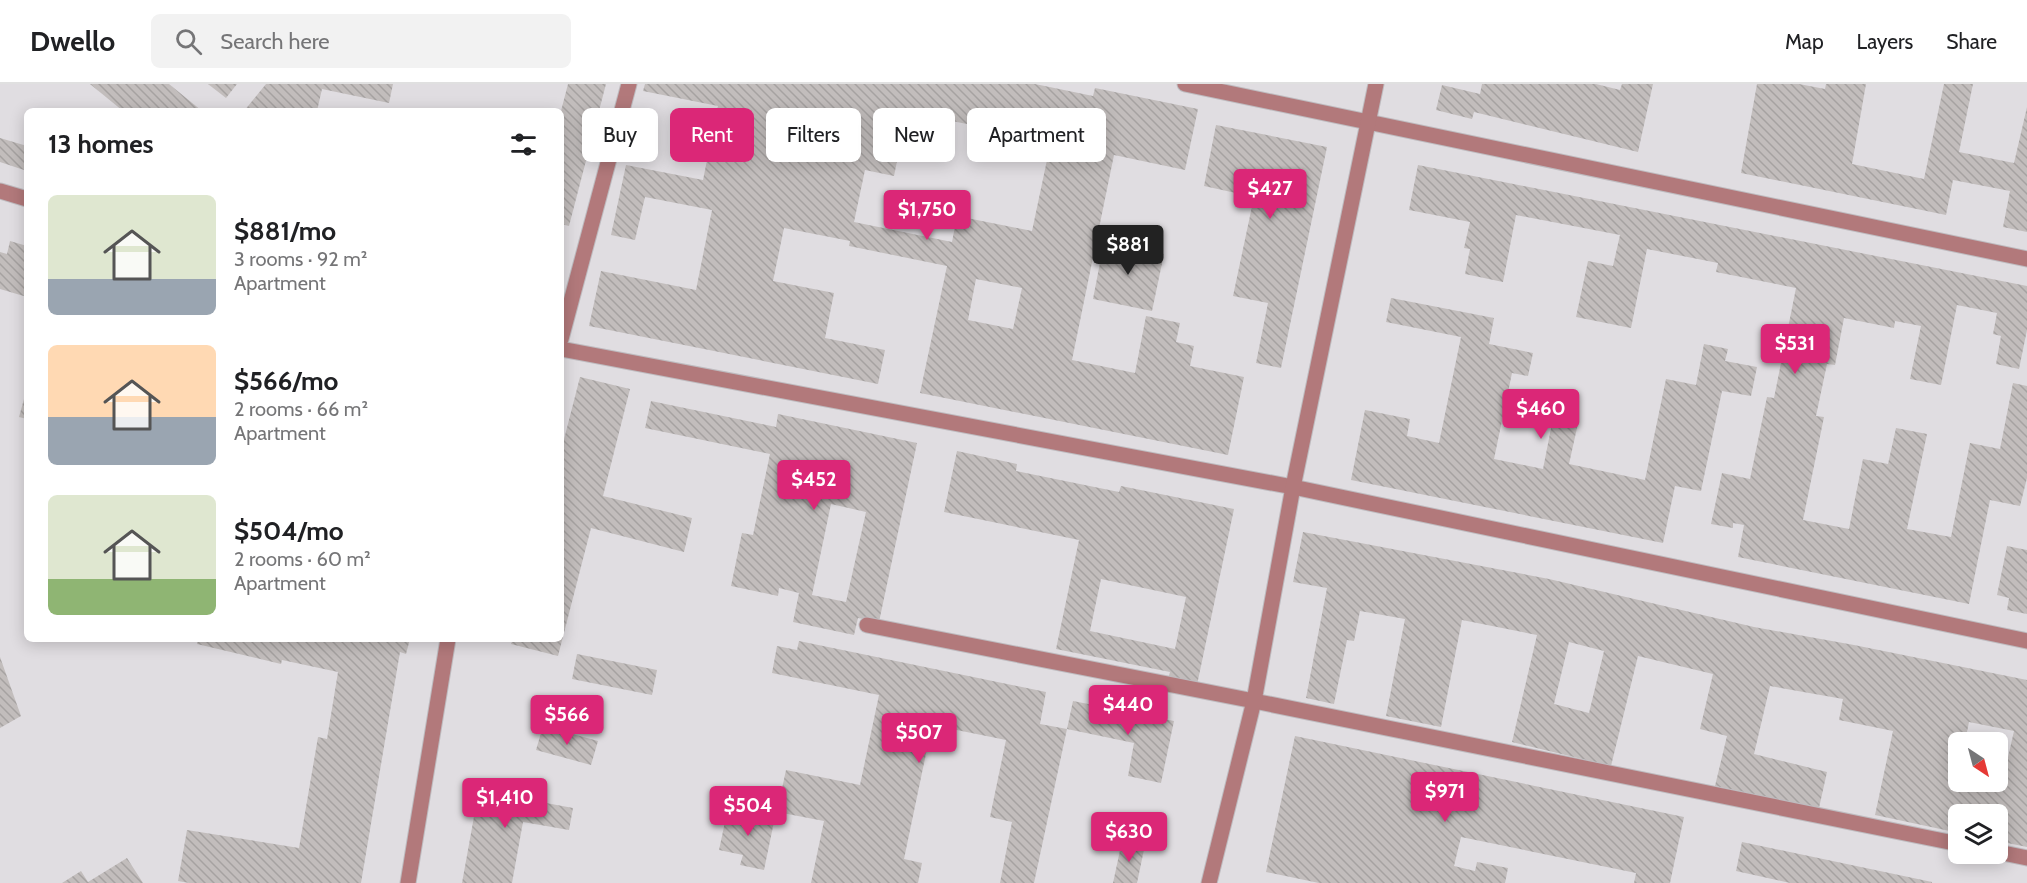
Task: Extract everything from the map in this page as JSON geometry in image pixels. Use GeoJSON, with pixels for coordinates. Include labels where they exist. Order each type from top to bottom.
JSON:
{"type":"FeatureCollection","features":[{"type":"Feature","properties":{"kind":"street"},"geometry":{"type":"LineString","coordinates":[[564,328],[628,84]]}},
{"type":"Feature","properties":{"kind":"street"},"geometry":{"type":"LineString","coordinates":[[1185,84],[2027,259]]}},
{"type":"Feature","properties":{"kind":"street"},"geometry":{"type":"LineString","coordinates":[[1209,883],[1254,701],[1293,487],[1376,84]]}},
{"type":"Feature","properties":{"kind":"street"},"geometry":{"type":"LineString","coordinates":[[0,192],[24,198]]}},
{"type":"Feature","properties":{"kind":"street"},"geometry":{"type":"LineString","coordinates":[[564,350],[1293,487],[2027,640]]}},
{"type":"Feature","properties":{"kind":"street"},"geometry":{"type":"LineString","coordinates":[[867,625],[1948,842]]}},
{"type":"Feature","properties":{"kind":"street"},"geometry":{"type":"LineString","coordinates":[[408,883],[448,642]]}},
{"type":"Feature","properties":{"kind":"street"},"geometry":{"type":"LineString","coordinates":[[2008,854],[2027,858]]}},
{"type":"Feature","properties":{"kind":"building"},"geometry":{"type":"Polygon","coordinates":[[[90,84],[169,84],[198,108],[119,108],[90,84]]]}},
{"type":"Feature","properties":{"kind":"building"},"geometry":{"type":"Polygon","coordinates":[[[208,84],[237,84],[226,98],[208,84]]]}},
{"type":"Feature","properties":{"kind":"building"},"geometry":{"type":"Polygon","coordinates":[[[266,84],[393,84],[389,103],[322,89],[318,108],[246,108],[266,84]]]}},
{"type":"Feature","properties":{"kind":"building"},"geometry":{"type":"Polygon","coordinates":[[[568,84],[606,84],[600,108],[582,108],[582,162],[586,162],[569,226],[564,225],[564,108],[562,108],[568,84]]]}},
{"type":"Feature","properties":{"kind":"building"},"geometry":{"type":"Polygon","coordinates":[[[645,84],[1035,84],[1093,96],[1095,88],[1198,109],[1185,170],[1114,155],[1072,360],[1135,373],[1146,316],[1180,323],[1176,342],[1194,346],[1190,366],[1244,377],[1228,455],[920,393],[947,266],[849,246],[850,241],[784,228],[773,281],[834,293],[825,338],[885,350],[878,384],[589,326],[601,271],[696,290],[712,210],[645,197],[635,240],[611,235],[626,165],[703,180],[707,162],[754,162],[754,108],[718,108],[718,106],[643,91],[645,84]],[[873,108],[873,162],[897,162],[894,176],[865,170],[854,222],[952,242],[957,216],[1032,231],[1047,162],[1106,162],[1106,108],[967,108],[967,124],[955,122],[955,108],[873,108]],[[976,279],[968,320],[1013,329],[1022,288],[976,279]]]}},
{"type":"Feature","properties":{"kind":"building"},"geometry":{"type":"Polygon","coordinates":[[[1482,84],[1596,84],[1620,90],[1622,84],[1653,84],[1638,152],[1474,112],[1472,119],[1436,110],[1442,85],[1480,94],[1482,84]]]}},
{"type":"Feature","properties":{"kind":"building"},"geometry":{"type":"Polygon","coordinates":[[[1757,84],[1799,84],[1825,89],[1826,84],[1866,84],[1852,164],[1924,179],[1944,84],[1973,84],[1959,152],[2014,163],[2027,107],[2027,232],[2003,227],[2010,191],[1953,180],[1946,215],[1741,173],[1757,84]]]}},
{"type":"Feature","properties":{"kind":"building"},"geometry":{"type":"Polygon","coordinates":[[[1216,125],[1327,147],[1281,368],[1256,363],[1268,303],[1233,296],[1254,197],[1204,186],[1216,125]]]}},
{"type":"Feature","properties":{"kind":"building"},"geometry":{"type":"Polygon","coordinates":[[[0,138],[24,145],[24,170],[0,162],[0,138]]]}},
{"type":"Feature","properties":{"kind":"building"},"geometry":{"type":"Polygon","coordinates":[[[1418,165],[2027,286],[2027,330],[2019,369],[1996,364],[2001,336],[1993,334],[1997,313],[1957,305],[1941,385],[1910,379],[1921,326],[1895,321],[1894,328],[1844,318],[1835,365],[1827,364],[1816,416],[1824,417],[1803,520],[1849,529],[1863,459],[1888,464],[1896,428],[1927,434],[1907,529],[1951,537],[1970,443],[2000,449],[2013,383],[2027,386],[2027,478],[2020,506],[1990,500],[1969,604],[1738,557],[1744,525],[1733,523],[1733,528],[1711,524],[1722,473],[1750,479],[1767,397],[1774,398],[1796,288],[1716,272],[1718,263],[1647,249],[1631,328],[1576,317],[1588,261],[1613,266],[1620,235],[1516,215],[1503,282],[1465,274],[1470,249],[1464,248],[1470,222],[1409,210],[1418,165]]]}},
{"type":"Feature","properties":{"kind":"building"},"geometry":{"type":"Polygon","coordinates":[[[10,241],[24,245],[24,296],[0,289],[0,252],[7,254],[10,241]]]}},
{"type":"Feature","properties":{"kind":"building"},"geometry":{"type":"Polygon","coordinates":[[[1104,242],[1164,254],[1152,311],[1093,299],[1104,242]]]}},
{"type":"Feature","properties":{"kind":"building"},"geometry":{"type":"Polygon","coordinates":[[[1391,298],[1494,318],[1489,344],[1533,353],[1528,376],[1512,373],[1494,459],[1543,469],[1554,413],[1579,419],[1569,464],[1645,480],[1666,379],[1696,385],[1704,344],[1728,349],[1725,361],[1757,367],[1751,396],[1722,391],[1701,491],[1675,486],[1663,543],[1351,480],[1365,410],[1410,419],[1407,436],[1439,443],[1461,337],[1386,322],[1391,298]]]}},
{"type":"Feature","properties":{"kind":"building"},"geometry":{"type":"Polygon","coordinates":[[[580,377],[630,389],[603,496],[692,518],[684,552],[591,528],[564,633],[564,439],[580,377]]]}},
{"type":"Feature","properties":{"kind":"building"},"geometry":{"type":"Polygon","coordinates":[[[24,399],[24,418],[19,417],[24,399]]]}},
{"type":"Feature","properties":{"kind":"building"},"geometry":{"type":"Polygon","coordinates":[[[651,401],[776,427],[778,414],[917,443],[879,622],[858,618],[854,635],[793,622],[799,593],[779,588],[778,596],[731,586],[742,533],[753,535],[770,454],[645,428],[651,401]],[[831,504],[812,595],[846,602],[866,512],[831,504]]]}},
{"type":"Feature","properties":{"kind":"building"},"geometry":{"type":"Polygon","coordinates":[[[957,451],[1017,464],[1016,471],[1119,492],[1121,486],[1234,509],[1197,685],[1168,679],[1170,672],[1056,649],[1079,540],[944,512],[957,451]],[[1101,579],[1090,631],[1175,649],[1186,597],[1101,579]]]}},
{"type":"Feature","properties":{"kind":"building"},"geometry":{"type":"Polygon","coordinates":[[[1303,532],[1549,579],[1754,627],[2027,680],[2027,847],[2008,843],[2008,804],[1948,804],[1948,831],[1875,815],[1893,731],[1839,720],[1843,699],[1770,686],[1754,754],[1827,772],[1819,808],[1715,786],[1727,736],[1700,729],[1713,674],[1638,656],[1611,766],[1512,742],[1537,635],[1462,620],[1441,727],[1386,716],[1405,619],[1360,611],[1354,641],[1347,640],[1334,704],[1306,698],[1327,588],[1293,582],[1303,532]],[[1569,642],[1554,704],[1589,713],[1604,651],[1569,642]]]}},
{"type":"Feature","properties":{"kind":"building"},"geometry":{"type":"Polygon","coordinates":[[[2007,546],[2027,550],[2027,614],[2007,610],[2009,598],[1997,595],[2007,546]]]}},
{"type":"Feature","properties":{"kind":"building"},"geometry":{"type":"Polygon","coordinates":[[[799,641],[1046,692],[1040,724],[1067,729],[1034,883],[1000,883],[1012,822],[990,817],[1006,740],[932,725],[904,859],[922,863],[918,883],[811,883],[824,821],[777,812],[786,770],[860,785],[879,695],[772,673],[777,646],[797,650],[799,641]]]}},
{"type":"Feature","properties":{"kind":"building"},"geometry":{"type":"Polygon","coordinates":[[[197,642],[409,642],[406,654],[400,652],[361,883],[189,883],[178,881],[187,830],[299,848],[318,737],[327,739],[338,672],[282,660],[281,664],[197,644],[197,642]]]}},
{"type":"Feature","properties":{"kind":"building"},"geometry":{"type":"Polygon","coordinates":[[[512,642],[562,642],[558,656],[511,644],[512,642]]]}},
{"type":"Feature","properties":{"kind":"building"},"geometry":{"type":"Polygon","coordinates":[[[577,654],[657,670],[652,695],[572,679],[577,654]]]}},
{"type":"Feature","properties":{"kind":"building"},"geometry":{"type":"Polygon","coordinates":[[[0,657],[21,716],[0,728],[0,657]]]}},
{"type":"Feature","properties":{"kind":"building"},"geometry":{"type":"Polygon","coordinates":[[[1073,701],[1174,721],[1161,783],[1128,776],[1134,743],[1067,729],[1073,701]]]}},
{"type":"Feature","properties":{"kind":"building"},"geometry":{"type":"Polygon","coordinates":[[[543,726],[598,741],[591,765],[536,750],[543,726]]]}},
{"type":"Feature","properties":{"kind":"building"},"geometry":{"type":"Polygon","coordinates":[[[1295,736],[1684,817],[1670,883],[1634,883],[1636,873],[1461,837],[1454,866],[1475,871],[1477,862],[1508,868],[1505,883],[1319,883],[1266,872],[1295,736]]]}},
{"type":"Feature","properties":{"kind":"building"},"geometry":{"type":"Polygon","coordinates":[[[481,778],[532,787],[530,800],[573,808],[569,830],[523,822],[512,883],[462,883],[481,778]]]}},
{"type":"Feature","properties":{"kind":"building"},"geometry":{"type":"Polygon","coordinates":[[[728,808],[775,817],[764,870],[740,865],[743,855],[719,850],[728,808]]]}},
{"type":"Feature","properties":{"kind":"building"},"geometry":{"type":"Polygon","coordinates":[[[1122,841],[1145,845],[1137,883],[1113,883],[1122,841]]]}},
{"type":"Feature","properties":{"kind":"building"},"geometry":{"type":"Polygon","coordinates":[[[1742,842],[1932,883],[1790,883],[1736,871],[1742,842]]]}},
{"type":"Feature","properties":{"kind":"building"},"geometry":{"type":"Polygon","coordinates":[[[127,858],[143,883],[62,883],[81,871],[88,882],[127,858]]]}}]}
